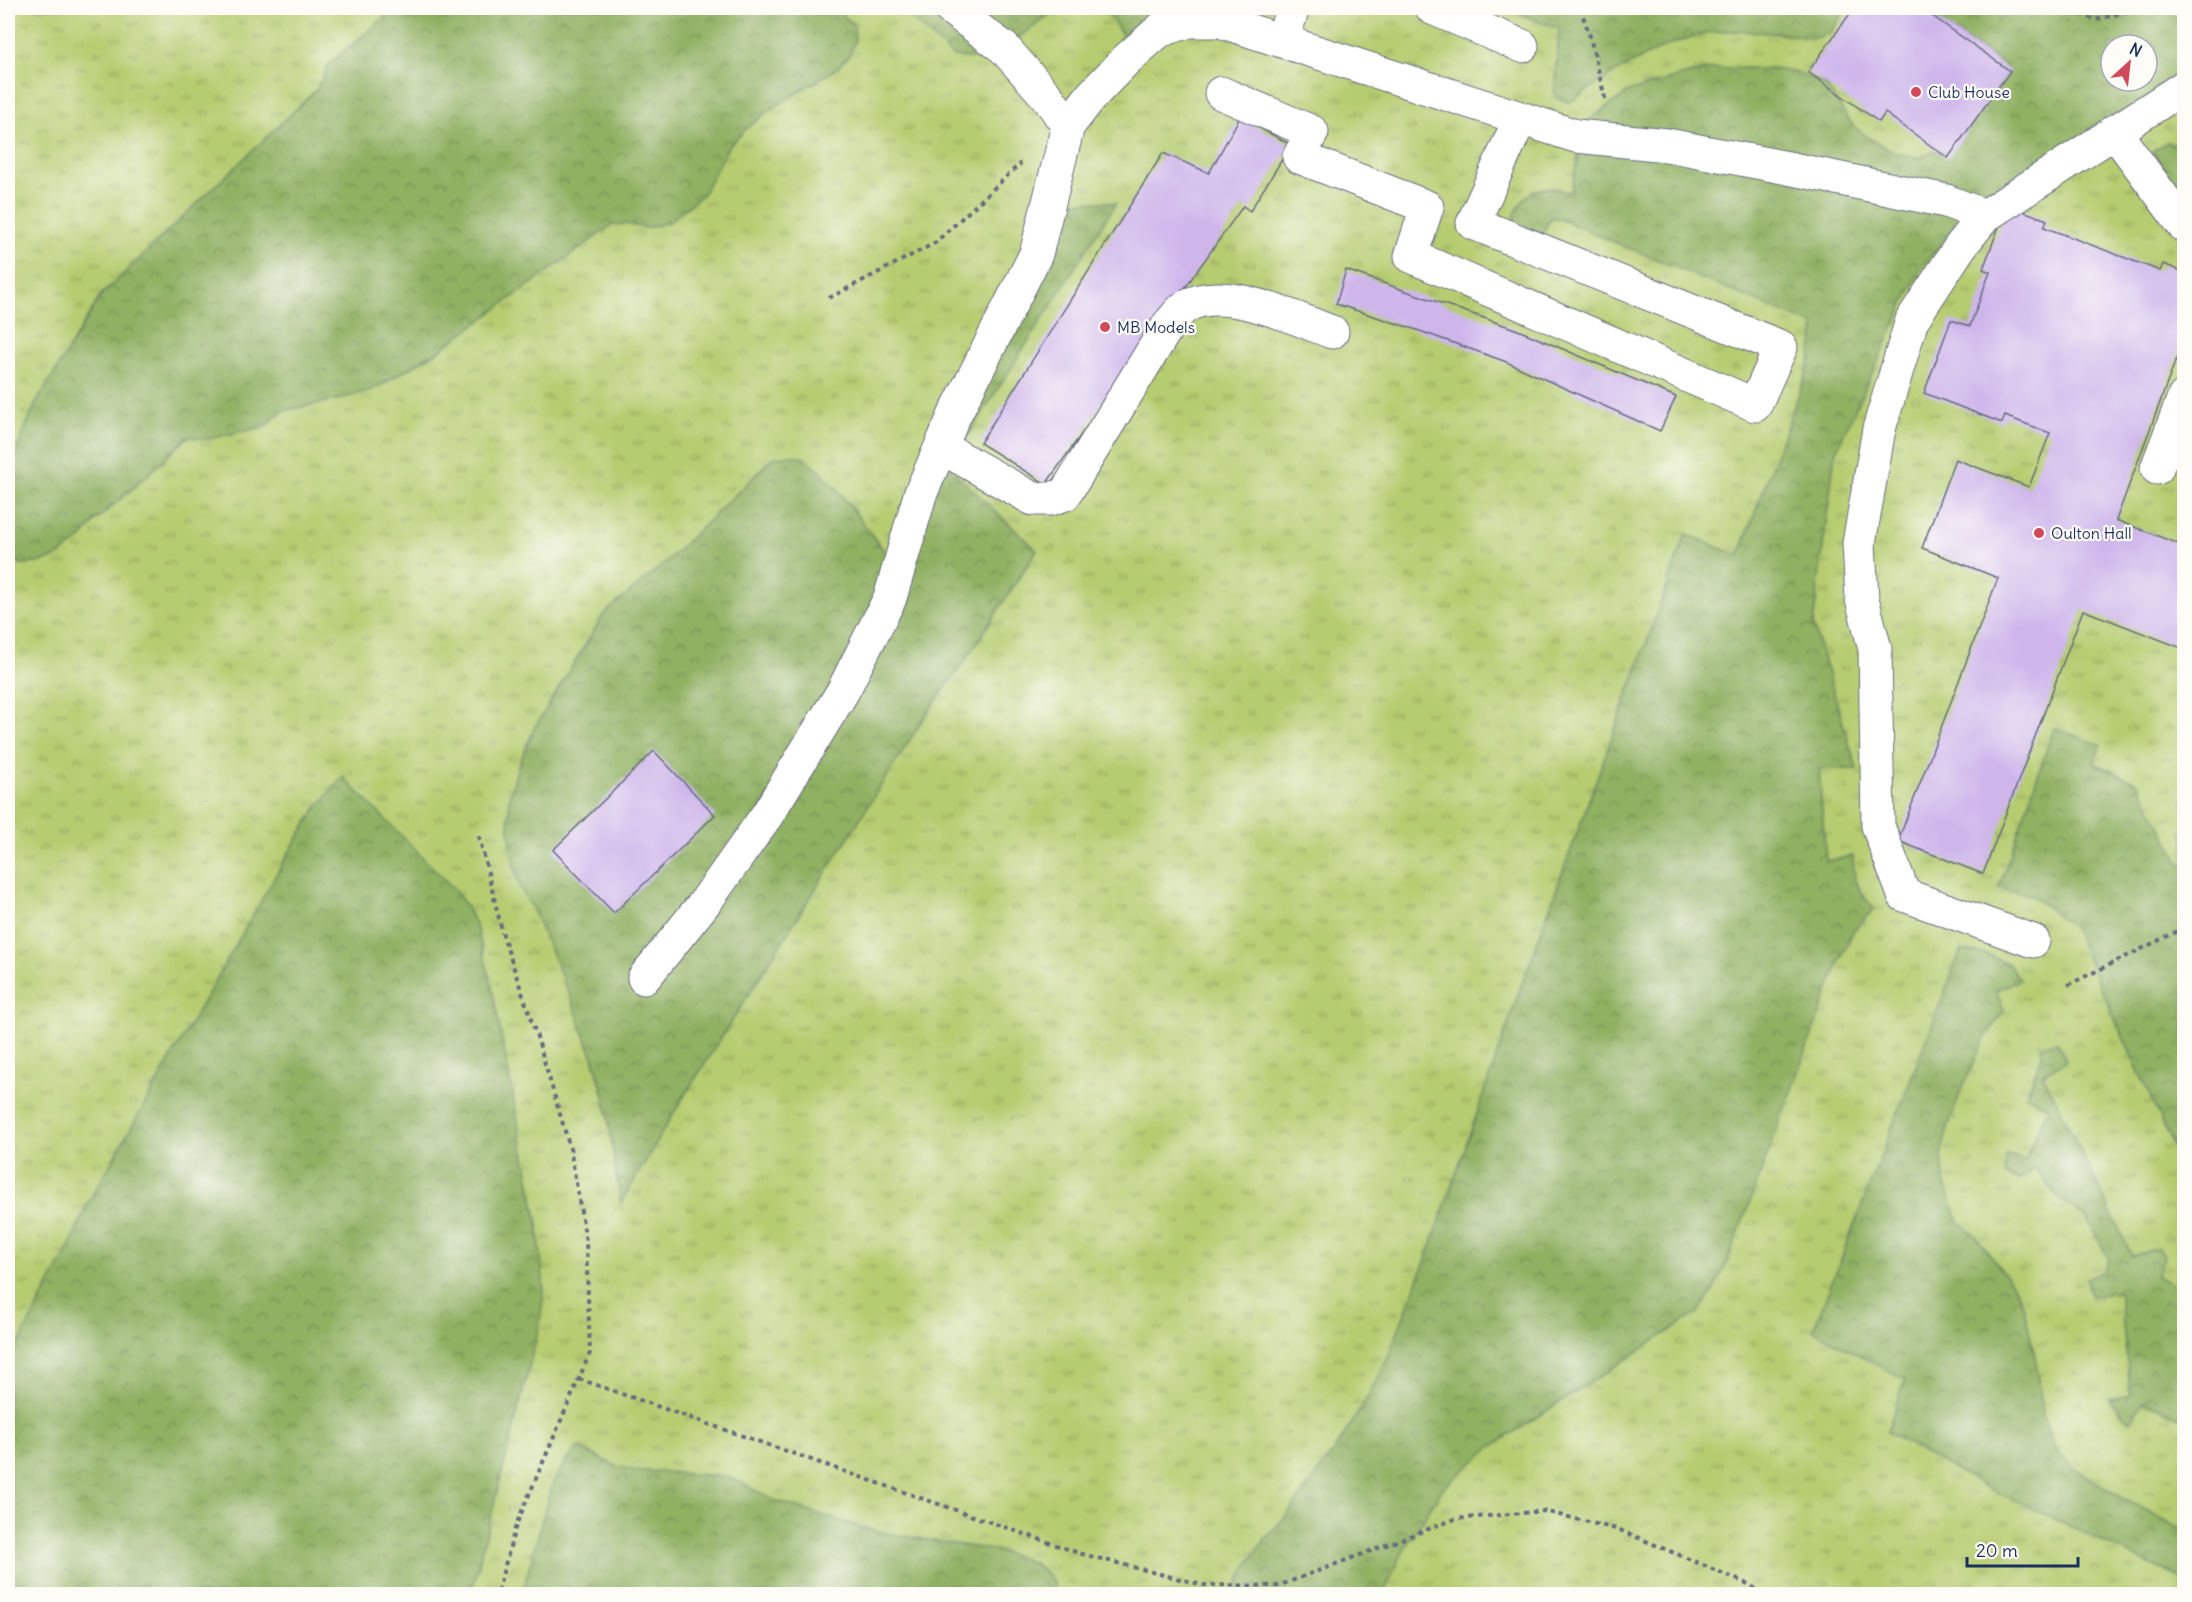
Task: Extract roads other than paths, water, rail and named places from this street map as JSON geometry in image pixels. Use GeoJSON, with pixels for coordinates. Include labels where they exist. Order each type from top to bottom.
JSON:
{"type":"FeatureCollection","features":[{"type":"Feature","properties":{"kind":"lane"},"geometry":{"type":"LineString","coordinates":[[950,8],[1004,48],[1049,99],[1068,126]]}},
{"type":"Feature","properties":{"kind":"lane"},"geometry":{"type":"LineString","coordinates":[[644,978],[706,901],[767,814],[843,691],[890,598],[920,495],[955,414],[1036,254],[1068,126],[1092,95],[1127,59],[1185,8]]}},
{"type":"Feature","properties":{"kind":"lane"},"geometry":{"type":"LineString","coordinates":[[1282,41],[1293,8]]}},
{"type":"Feature","properties":{"kind":"lane"},"geometry":{"type":"LineString","coordinates":[[1432,8],[1522,46]]}},
{"type":"Feature","properties":{"kind":"lane"},"geometry":{"type":"LineString","coordinates":[[1160,31],[1190,21],[1220,21],[1576,136],[1667,146],[1788,168],[1946,201],[1985,216]]}},
{"type":"Feature","properties":{"kind":"lane"},"geometry":{"type":"LineString","coordinates":[[2033,941],[1904,895],[1878,826],[1875,650],[1862,598],[1859,543],[1879,429],[1912,320],[1960,247],[1985,216],[2184,87]]}},
{"type":"Feature","properties":{"kind":"lane"},"geometry":{"type":"LineString","coordinates":[[1221,93],[1312,132],[1299,157],[1473,223],[1781,347],[1755,405],[1411,256],[1427,207]]}},
{"type":"Feature","properties":{"kind":"lane"},"geometry":{"type":"LineString","coordinates":[[1473,223],[1520,119]]}},
{"type":"Feature","properties":{"kind":"lane"},"geometry":{"type":"LineString","coordinates":[[2115,131],[2184,226]]}},
{"type":"Feature","properties":{"kind":"lane"},"geometry":{"type":"LineString","coordinates":[[941,447],[1033,500],[1051,500],[1065,494],[1169,324],[1185,307],[1202,300],[1223,299],[1262,307],[1332,332]]}},
{"type":"Feature","properties":{"kind":"lane"},"geometry":{"type":"LineString","coordinates":[[2157,468],[2184,397]]}},
{"type":"Feature","properties":{"kind":"place","name":"Club House"},"geometry":{"type":"Point","coordinates":[1916,92]}},
{"type":"Feature","properties":{"kind":"place","name":"MB Models"},"geometry":{"type":"Point","coordinates":[1105,327]}},
{"type":"Feature","properties":{"kind":"place","name":"Oulton Hall"},"geometry":{"type":"Point","coordinates":[2039,533]}}]}
